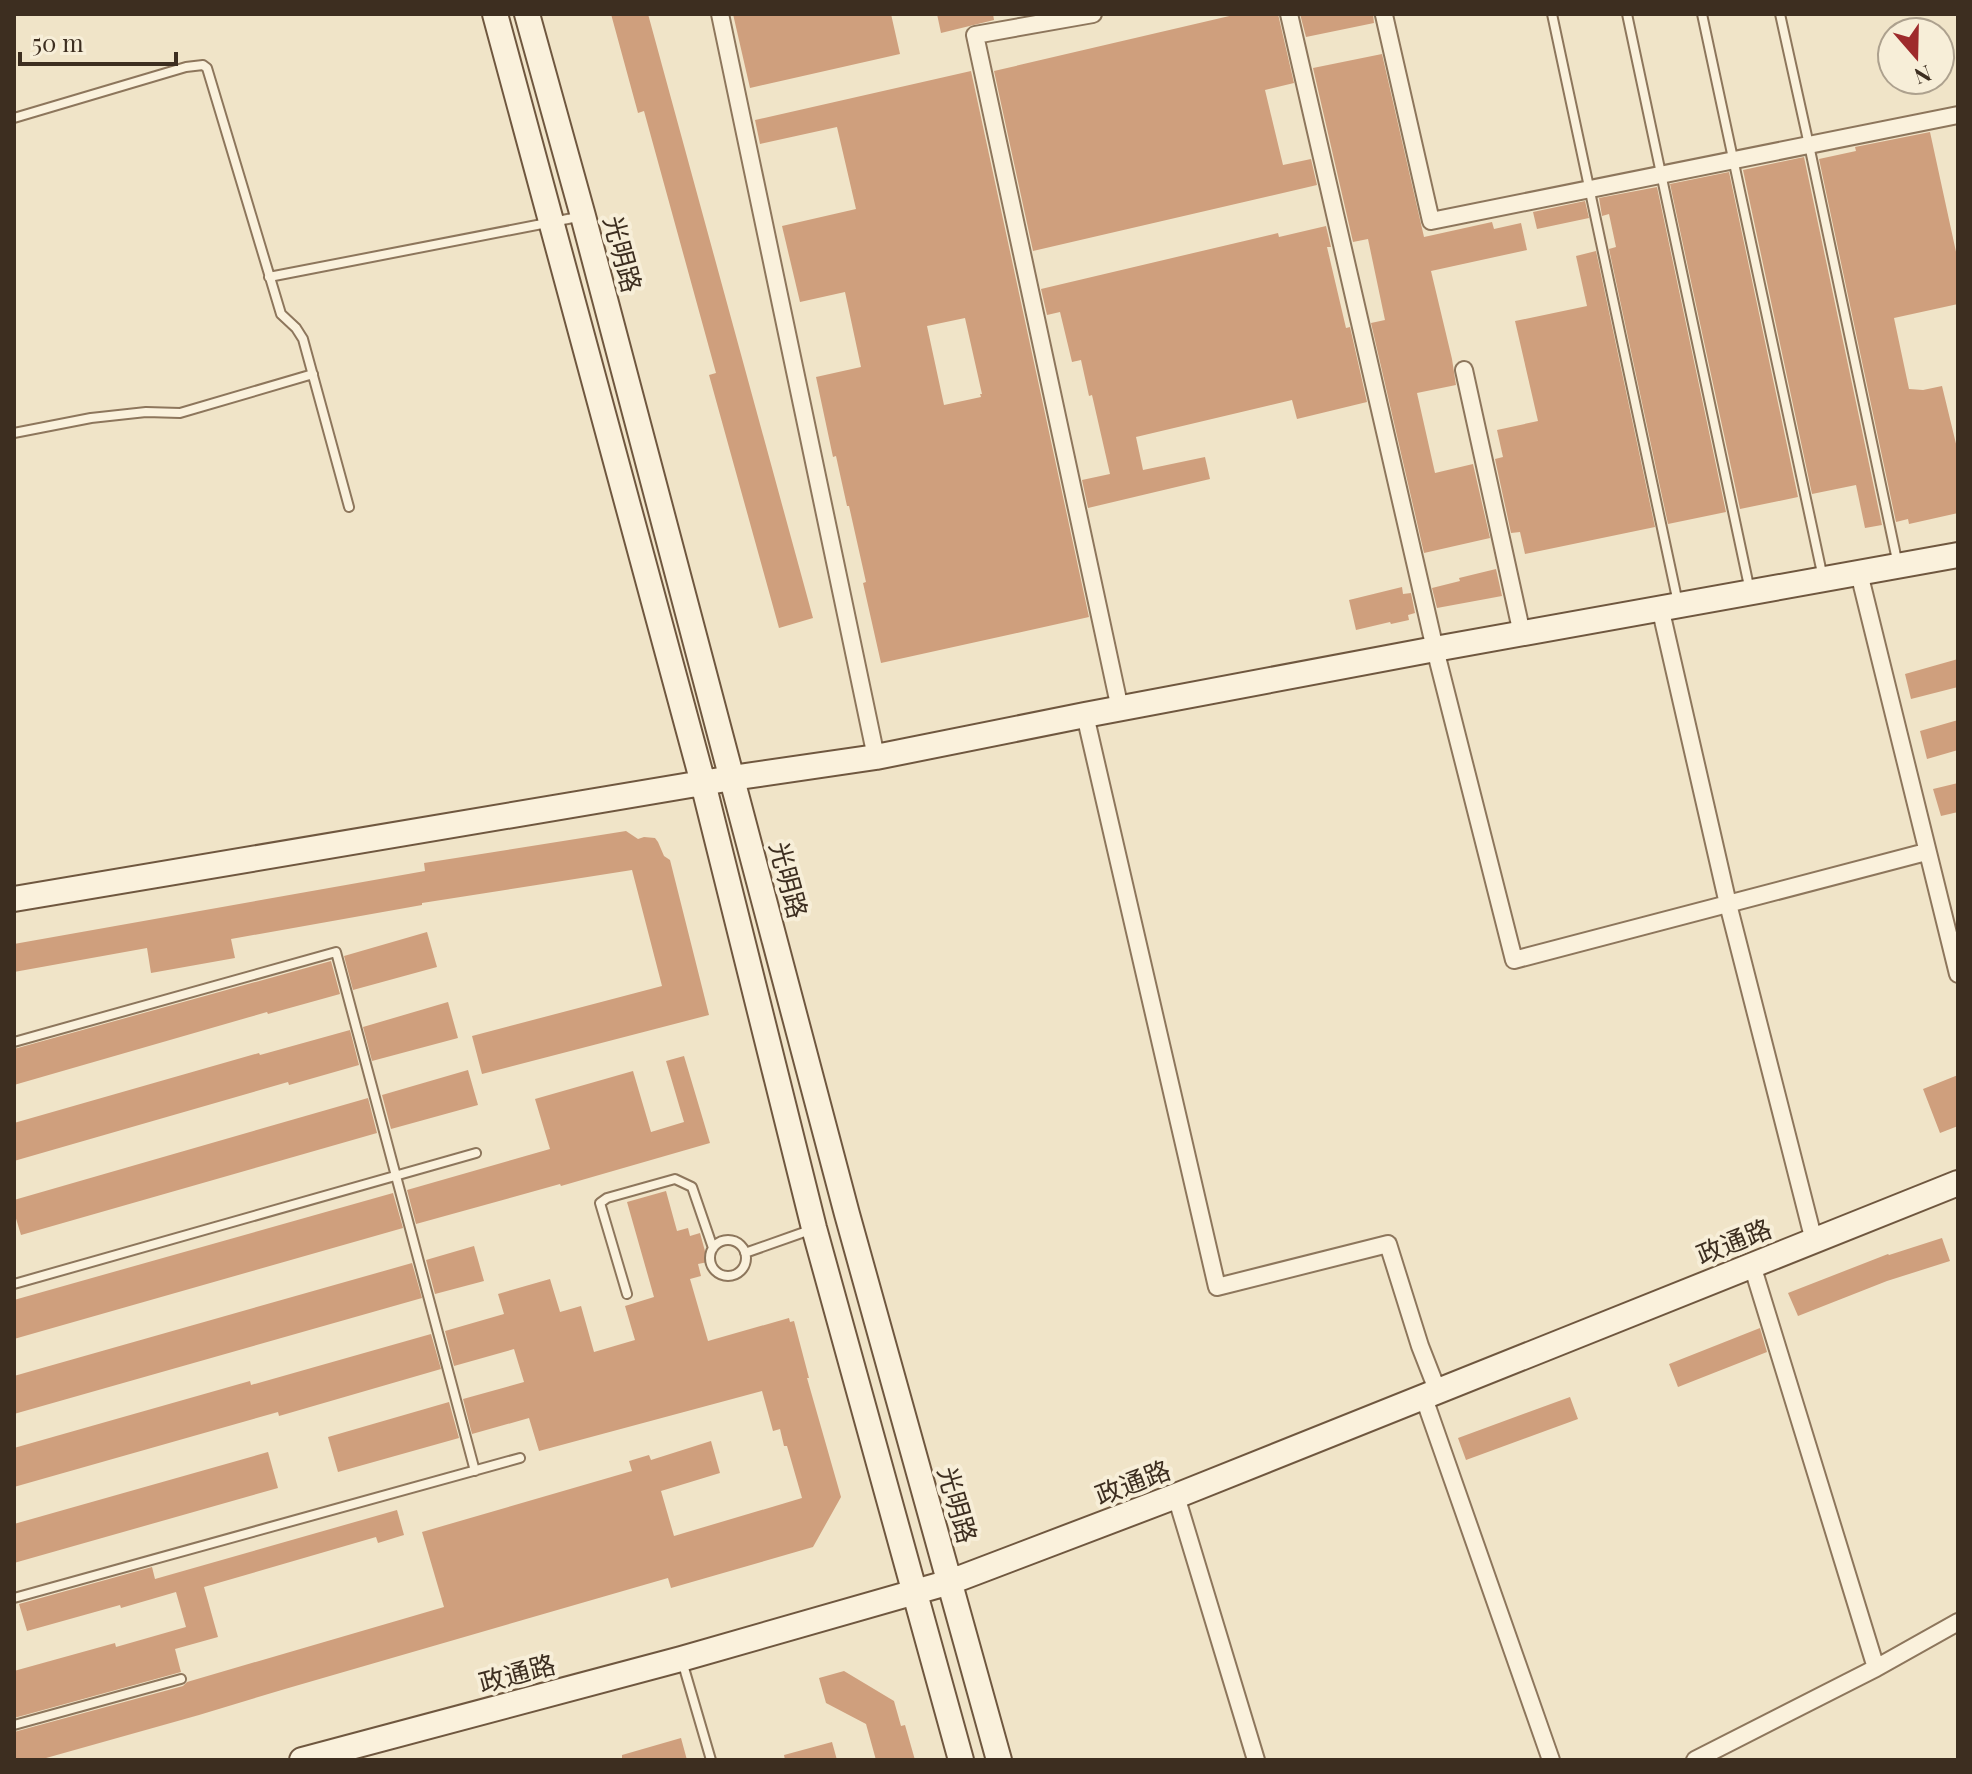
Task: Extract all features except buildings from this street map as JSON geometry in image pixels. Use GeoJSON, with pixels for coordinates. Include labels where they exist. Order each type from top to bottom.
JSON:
{"type":"FeatureCollection","features":[{"type":"Feature","properties":{"kind":"street"},"geometry":{"type":"LineString","coordinates":[[495,14],[703,783],[814,1228],[961,1760]]}},
{"type":"Feature","properties":{"kind":"street","name":"光明路"},"geometry":{"type":"LineString","coordinates":[[527,14],[847,1214],[999,1760]]}},
{"type":"Feature","properties":{"kind":"street"},"geometry":{"type":"LineString","coordinates":[[720,14],[876,757]]}},
{"type":"Feature","properties":{"kind":"street"},"geometry":{"type":"LineString","coordinates":[[1093,14],[975,35],[1120,709]]}},
{"type":"Feature","properties":{"kind":"street"},"geometry":{"type":"LineString","coordinates":[[1289,14],[1435,649],[1514,960],[1926,852]]}},
{"type":"Feature","properties":{"kind":"street"},"geometry":{"type":"LineString","coordinates":[[1384,15],[1431,221],[1958,115]]}},
{"type":"Feature","properties":{"kind":"street"},"geometry":{"type":"LineString","coordinates":[[1464,370],[1522,634]]}},
{"type":"Feature","properties":{"kind":"street"},"geometry":{"type":"LineString","coordinates":[[14,899],[732,778],[876,757],[1669,605],[1958,555]]}},
{"type":"Feature","properties":{"kind":"street"},"geometry":{"type":"LineString","coordinates":[[1859,573],[1958,974]]}},
{"type":"Feature","properties":{"kind":"street"},"geometry":{"type":"LineString","coordinates":[[1669,605],[1728,904],[1814,1241]]}},
{"type":"Feature","properties":{"kind":"street"},"geometry":{"type":"LineString","coordinates":[[1085,715],[1217,1287],[1388,1244],[1420,1346],[1431,1395],[1551,1760]]}},
{"type":"Feature","properties":{"kind":"street","name":"政通路"},"geometry":{"type":"LineString","coordinates":[[302,1760],[681,1659],[950,1582],[1176,1496],[1958,1183]]}},
{"type":"Feature","properties":{"kind":"street"},"geometry":{"type":"LineString","coordinates":[[1752,1265],[1876,1668]]}},
{"type":"Feature","properties":{"kind":"street"},"geometry":{"type":"LineString","coordinates":[[1176,1496],[1256,1760]]}},
{"type":"Feature","properties":{"kind":"street"},"geometry":{"type":"LineString","coordinates":[[1695,1760],[1876,1668],[1958,1622]]}},
{"type":"Feature","properties":{"kind":"lane"},"geometry":{"type":"LineString","coordinates":[[1552,14],[1590,189],[1669,605]]}},
{"type":"Feature","properties":{"kind":"lane"},"geometry":{"type":"LineString","coordinates":[[1627,14],[1751,592]]}},
{"type":"Feature","properties":{"kind":"lane"},"geometry":{"type":"LineString","coordinates":[[1702,14],[1823,579]]}},
{"type":"Feature","properties":{"kind":"lane"},"geometry":{"type":"LineString","coordinates":[[1780,14],[1898,566]]}},
{"type":"Feature","properties":{"kind":"lane"},"geometry":{"type":"LineString","coordinates":[[14,118],[186,67],[203,65],[207,68],[281,314],[303,339],[349,507]]}},
{"type":"Feature","properties":{"kind":"lane"},"geometry":{"type":"LineString","coordinates":[[269,277],[583,216]]}},
{"type":"Feature","properties":{"kind":"lane"},"geometry":{"type":"LineString","coordinates":[[14,433],[91,418],[146,412],[180,413],[313,374]]}},
{"type":"Feature","properties":{"kind":"lane"},"geometry":{"type":"LineString","coordinates":[[14,1042],[336,952],[475,1471]]}},
{"type":"Feature","properties":{"kind":"lane"},"geometry":{"type":"LineString","coordinates":[[14,1284],[476,1153]]}},
{"type":"Feature","properties":{"kind":"lane"},"geometry":{"type":"LineString","coordinates":[[627,1294],[600,1203],[607,1198],[675,1179],[681,1181],[692,1187],[713,1248]]}},
{"type":"Feature","properties":{"kind":"lane"},"geometry":{"type":"LineString","coordinates":[[745,1253],[814,1228]]}},
{"type":"Feature","properties":{"kind":"lane"},"geometry":{"type":"LineString","coordinates":[[732,1240],[745,1253],[746,1263],[736,1274],[724,1276],[713,1268],[710,1255],[718,1243],[732,1240]]}},
{"type":"Feature","properties":{"kind":"lane"},"geometry":{"type":"LineString","coordinates":[[14,1598],[520,1458]]}},
{"type":"Feature","properties":{"kind":"lane"},"geometry":{"type":"LineString","coordinates":[[681,1659],[711,1760]]}},
{"type":"Feature","properties":{"kind":"lane"},"geometry":{"type":"LineString","coordinates":[[14,1725],[181,1679]]}}]}
